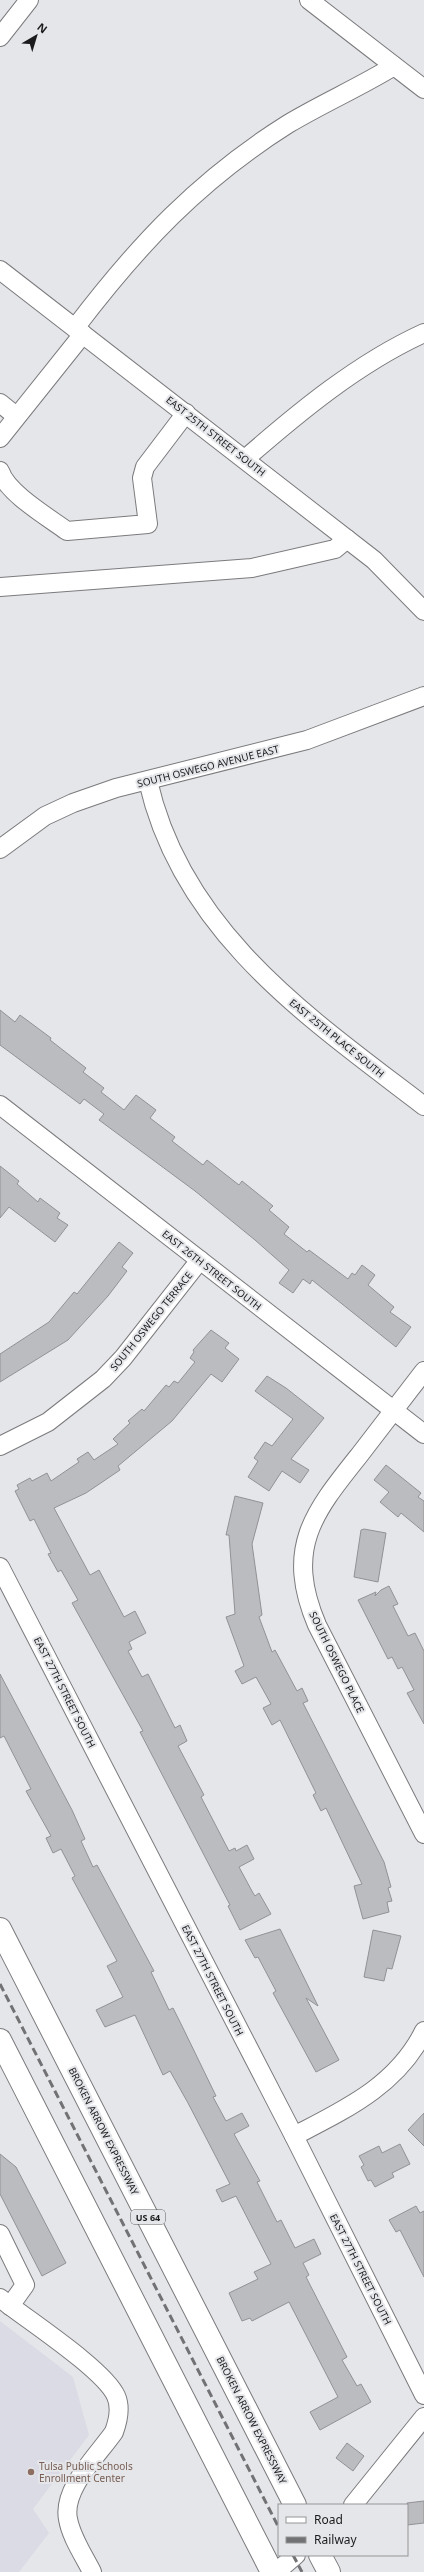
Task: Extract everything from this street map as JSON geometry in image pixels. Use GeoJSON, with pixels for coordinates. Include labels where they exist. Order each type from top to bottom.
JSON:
{"type":"FeatureCollection","features":[{"type":"Feature","properties":{"kind":"highway","name":"BROKEN ARROW EXPRESSWAY"},"geometry":{"type":"LineString","coordinates":[[0,1929],[294,2504]]}},
{"type":"Feature","properties":{"kind":"highway"},"geometry":{"type":"LineString","coordinates":[[0,2040],[272,2572]]}},
{"type":"Feature","properties":{"kind":"highway"},"geometry":{"type":"LineString","coordinates":[[321,2556],[329,2572]]}},
{"type":"Feature","properties":{"kind":"street"},"geometry":{"type":"LineString","coordinates":[[0,37],[29,0]]}},
{"type":"Feature","properties":{"kind":"street"},"geometry":{"type":"LineString","coordinates":[[309,0],[424,89]]}},
{"type":"Feature","properties":{"kind":"street"},"geometry":{"type":"LineString","coordinates":[[0,438],[79,331],[131,256],[171,214],[220,173],[289,124],[394,66]]}},
{"type":"Feature","properties":{"kind":"street","name":"EAST 25TH STREET SOUTH"},"geometry":{"type":"LineString","coordinates":[[0,270],[374,560],[424,611]]}},
{"type":"Feature","properties":{"kind":"street"},"geometry":{"type":"LineString","coordinates":[[245,459],[313,402],[379,358],[424,333]]}},
{"type":"Feature","properties":{"kind":"street"},"geometry":{"type":"LineString","coordinates":[[0,403],[16,416]]}},
{"type":"Feature","properties":{"kind":"street"},"geometry":{"type":"LineString","coordinates":[[0,471],[2,478],[14,492],[67,531],[148,524],[142,478],[145,467],[186,413]]}},
{"type":"Feature","properties":{"kind":"street"},"geometry":{"type":"LineString","coordinates":[[0,587],[252,568],[335,549],[347,539]]}},
{"type":"Feature","properties":{"kind":"street","name":"SOUTH OSWEGO AVENUE EAST"},"geometry":{"type":"LineString","coordinates":[[0,849],[45,816],[73,803],[116,788],[307,740],[424,696]]}},
{"type":"Feature","properties":{"kind":"street","name":"EAST 25TH PLACE SOUTH"},"geometry":{"type":"LineString","coordinates":[[148,781],[164,835],[187,881],[222,933],[262,975],[310,1019],[424,1106]]}},
{"type":"Feature","properties":{"kind":"street","name":"EAST 26TH STREET SOUTH"},"geometry":{"type":"LineString","coordinates":[[0,1105],[424,1434]]}},
{"type":"Feature","properties":{"kind":"street","name":"SOUTH OSWEGO TERRACE"},"geometry":{"type":"LineString","coordinates":[[0,1446],[48,1422],[104,1380],[200,1260]]}},
{"type":"Feature","properties":{"kind":"street","name":"SOUTH OSWEGO PLACE"},"geometry":{"type":"LineString","coordinates":[[424,1371],[322,1503],[312,1521],[302,1565],[306,1600],[317,1625],[424,1834]]}},
{"type":"Feature","properties":{"kind":"street","name":"EAST 27TH STREET SOUTH"},"geometry":{"type":"LineString","coordinates":[[0,1567],[294,2136],[424,2395]]}},
{"type":"Feature","properties":{"kind":"street"},"geometry":{"type":"LineString","coordinates":[[294,2136],[357,2104],[383,2084],[405,2059],[424,2031]]}},
{"type":"Feature","properties":{"kind":"street"},"geometry":{"type":"LineString","coordinates":[[0,2234],[25,2285],[5,2302],[104,2378],[116,2398],[118,2421],[114,2432],[72,2489],[66,2508],[73,2535],[92,2572]]}},
{"type":"Feature","properties":{"kind":"street"},"geometry":{"type":"LineString","coordinates":[[354,2504],[424,2417]]}},
{"type":"Feature","properties":{"kind":"street"},"geometry":{"type":"LineString","coordinates":[[276,2572],[295,2556]]}},
{"type":"Feature","properties":{"kind":"shaded area","name":"Tulsa Public Schools Enrollment Center"},"geometry":{"type":"Polygon","coordinates":[[[0,2321],[73,2377],[89,2435],[33,2509],[49,2533],[19,2572],[0,2572],[0,2321]]]}},
{"type":"Feature","properties":{"kind":"building"},"geometry":{"type":"Polygon","coordinates":[[[0,1010],[15,1022],[20,1015],[51,1038],[50,1040],[86,1068],[83,1072],[104,1088],[101,1092],[124,1110],[136,1095],[156,1110],[150,1118],[175,1137],[172,1141],[203,1165],[207,1160],[239,1185],[242,1181],[273,1206],[269,1210],[289,1227],[284,1234],[307,1252],[309,1250],[348,1279],[352,1273],[355,1275],[362,1265],[375,1275],[368,1285],[394,1307],[390,1312],[411,1327],[396,1347],[312,1280],[310,1284],[303,1279],[293,1293],[279,1283],[289,1270],[255,1240],[195,1191],[99,1120],[104,1114],[84,1099],[80,1104],[0,1045],[0,1010]]]}},
{"type":"Feature","properties":{"kind":"building"},"geometry":{"type":"Polygon","coordinates":[[[0,1166],[19,1181],[17,1184],[38,1202],[40,1198],[60,1213],[57,1218],[68,1225],[55,1242],[9,1207],[0,1218],[0,1166]]]}},
{"type":"Feature","properties":{"kind":"building"},"geometry":{"type":"Polygon","coordinates":[[[119,1242],[133,1253],[122,1267],[127,1271],[108,1296],[68,1340],[0,1382],[0,1354],[49,1322],[74,1292],[77,1294],[119,1242]]]}},
{"type":"Feature","properties":{"kind":"building"},"geometry":{"type":"Polygon","coordinates":[[[211,1330],[229,1343],[225,1348],[239,1359],[222,1382],[211,1374],[172,1421],[118,1466],[120,1470],[86,1493],[54,1508],[90,1575],[99,1570],[124,1617],[135,1611],[146,1633],[129,1642],[132,1649],[128,1651],[142,1677],[148,1674],[175,1728],[180,1725],[187,1741],[178,1746],[204,1795],[201,1797],[229,1851],[235,1848],[236,1851],[247,1845],[254,1859],[239,1867],[255,1896],[259,1893],[271,1914],[240,1930],[228,1906],[230,1905],[140,1732],[143,1731],[72,1603],[78,1600],[61,1570],[58,1572],[48,1554],[51,1553],[34,1519],[30,1521],[15,1491],[19,1489],[17,1485],[30,1478],[32,1481],[47,1473],[51,1481],[79,1462],[77,1459],[88,1452],[94,1460],[118,1444],[113,1439],[130,1423],[128,1421],[142,1409],[144,1411],[166,1385],[169,1387],[174,1381],[178,1383],[195,1362],[190,1358],[194,1352],[193,1350],[211,1330]]]}},
{"type":"Feature","properties":{"kind":"building"},"geometry":{"type":"Polygon","coordinates":[[[267,1376],[286,1388],[324,1418],[291,1459],[309,1470],[300,1483],[282,1471],[269,1491],[248,1477],[258,1461],[254,1458],[265,1442],[272,1446],[293,1419],[255,1391],[267,1376]]]}},
{"type":"Feature","properties":{"kind":"building"},"geometry":{"type":"Polygon","coordinates":[[[386,1465],[421,1493],[418,1497],[424,1501],[424,1532],[401,1513],[398,1517],[380,1502],[389,1492],[374,1480],[386,1465]]]}},
{"type":"Feature","properties":{"kind":"building"},"geometry":{"type":"Polygon","coordinates":[[[235,1496],[263,1503],[252,1544],[262,1615],[259,1617],[272,1652],[275,1650],[297,1691],[302,1688],[308,1701],[303,1703],[384,1862],[391,1887],[388,1888],[392,1901],[387,1902],[389,1912],[363,1919],[354,1886],[362,1884],[326,1808],[321,1811],[313,1795],[316,1793],[280,1720],[272,1725],[263,1708],[271,1704],[256,1677],[242,1684],[235,1671],[244,1666],[226,1617],[235,1614],[229,1535],[226,1535],[235,1496]]]}},
{"type":"Feature","properties":{"kind":"building"},"geometry":{"type":"Polygon","coordinates":[[[364,1529],[386,1533],[378,1582],[354,1577],[361,1530],[364,1529]]]}},
{"type":"Feature","properties":{"kind":"building"},"geometry":{"type":"Polygon","coordinates":[[[389,1586],[398,1604],[393,1606],[408,1636],[415,1633],[424,1651],[424,1724],[407,1693],[414,1690],[402,1667],[398,1669],[392,1657],[388,1659],[358,1600],[376,1592],[375,1596],[381,1590],[389,1586]]]}},
{"type":"Feature","properties":{"kind":"building"},"geometry":{"type":"Polygon","coordinates":[[[0,1674],[72,1810],[85,1839],[81,1841],[93,1867],[97,1865],[154,1971],[151,1972],[169,2010],[173,2008],[216,2096],[213,2097],[226,2121],[242,2113],[249,2126],[234,2134],[260,2181],[257,2182],[277,2222],[281,2220],[295,2248],[314,2239],[321,2254],[303,2263],[309,2275],[306,2277],[347,2357],[342,2360],[357,2386],[361,2384],[371,2402],[320,2430],[310,2412],[338,2397],[289,2302],[252,2321],[250,2318],[242,2321],[229,2293],[258,2279],[254,2272],[271,2264],[236,2196],[222,2202],[216,2190],[230,2184],[188,2103],[170,2071],[163,2075],[135,2015],[105,2027],[96,2010],[123,1997],[107,1966],[117,1961],[72,1878],[75,1876],[61,1849],[53,1853],[46,1838],[51,1836],[26,1791],[31,1789],[4,1736],[0,1738],[0,1674]]]}},
{"type":"Feature","properties":{"kind":"building"},"geometry":{"type":"Polygon","coordinates":[[[280,1929],[318,2006],[306,1998],[339,2060],[316,2072],[273,1993],[276,1991],[258,1957],[255,1958],[245,1940],[280,1929]]]}},
{"type":"Feature","properties":{"kind":"building"},"geometry":{"type":"Polygon","coordinates":[[[373,1930],[401,1936],[392,1969],[387,1968],[384,1981],[364,1977],[373,1930]]]}},
{"type":"Feature","properties":{"kind":"building"},"geometry":{"type":"Polygon","coordinates":[[[424,2113],[424,2146],[408,2130],[424,2113]]]}},
{"type":"Feature","properties":{"kind":"building"},"geometry":{"type":"Polygon","coordinates":[[[400,2144],[410,2164],[392,2173],[394,2177],[375,2187],[371,2180],[368,2181],[361,2167],[364,2165],[359,2156],[379,2146],[382,2153],[400,2144]]]}},
{"type":"Feature","properties":{"kind":"building"},"geometry":{"type":"Polygon","coordinates":[[[0,2154],[16,2167],[66,2263],[42,2276],[0,2194],[0,2154]]]}},
{"type":"Feature","properties":{"kind":"building"},"geometry":{"type":"Polygon","coordinates":[[[416,2206],[420,2213],[424,2211],[424,2277],[400,2230],[396,2232],[389,2220],[416,2206]]]}},
{"type":"Feature","properties":{"kind":"building"},"geometry":{"type":"Polygon","coordinates":[[[347,2443],[364,2456],[353,2471],[336,2458],[347,2443]]]}},
{"type":"Feature","properties":{"kind":"building"},"geometry":{"type":"Polygon","coordinates":[[[424,2501],[424,2523],[408,2525],[407,2503],[424,2501]]]}},
{"type":"Feature","properties":{"kind":"railway"},"geometry":{"type":"LineString","coordinates":[[0,1984],[278,2526]]}},
{"type":"Feature","properties":{"kind":"railway"},"geometry":{"type":"LineString","coordinates":[[294,2556],[302,2572]]}},
{"type":"Feature","properties":{"kind":"place","name":"Tulsa Public Schools Enrollment Center"},"geometry":{"type":"Point","coordinates":[31,2472]}}]}
